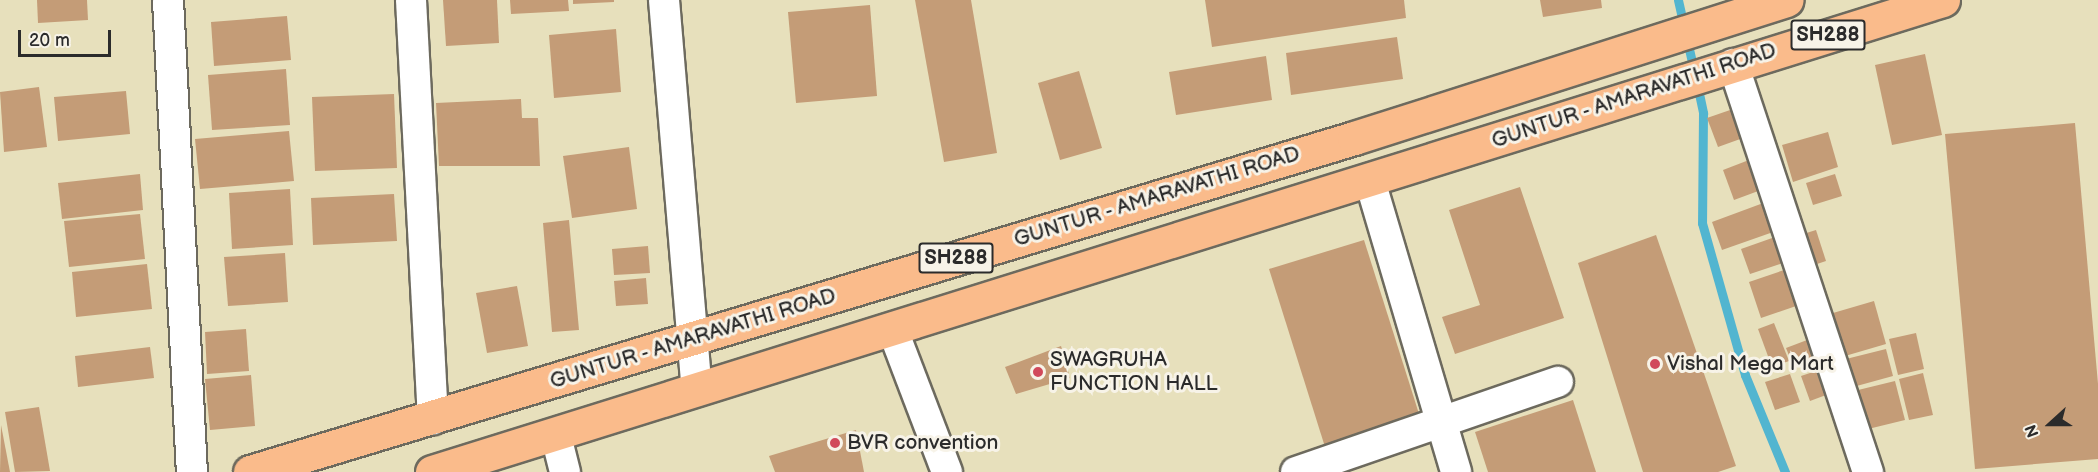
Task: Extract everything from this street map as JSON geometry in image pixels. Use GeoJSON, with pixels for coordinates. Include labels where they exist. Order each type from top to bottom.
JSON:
{"type":"FeatureCollection","features":[{"type":"Feature","properties":{"kind":"main road","name":"GUNTUR - AMARAVATHI ROAD"},"geometry":{"type":"LineString","coordinates":[[250,472],[433,419],[1354,138],[1787,0]]}},
{"type":"Feature","properties":{"kind":"main road","name":"GUNTUR - AMARAVATHI ROAD"},"geometry":{"type":"LineString","coordinates":[[432,472],[1370,181],[1724,67],[1943,0]]}},
{"type":"Feature","properties":{"kind":"street"},"geometry":{"type":"LineString","coordinates":[[168,0],[192,472]]}},
{"type":"Feature","properties":{"kind":"street"},"geometry":{"type":"LineString","coordinates":[[411,0],[433,419]]}},
{"type":"Feature","properties":{"kind":"street"},"geometry":{"type":"LineString","coordinates":[[664,0],[697,391]]}},
{"type":"Feature","properties":{"kind":"street"},"geometry":{"type":"LineString","coordinates":[[1724,67],[1868,472]]}},
{"type":"Feature","properties":{"kind":"street"},"geometry":{"type":"LineString","coordinates":[[1370,181],[1456,472]]}},
{"type":"Feature","properties":{"kind":"street"},"geometry":{"type":"LineString","coordinates":[[892,328],[947,472]]}},
{"type":"Feature","properties":{"kind":"street"},"geometry":{"type":"LineString","coordinates":[[1296,472],[1558,382]]}},
{"type":"Feature","properties":{"kind":"street"},"geometry":{"type":"LineString","coordinates":[[556,435],[565,472]]}},
{"type":"Feature","properties":{"kind":"building"},"geometry":{"type":"Polygon","coordinates":[[[37,0],[87,0],[88,20],[38,23],[37,0]]]}},
{"type":"Feature","properties":{"kind":"building"},"geometry":{"type":"Polygon","coordinates":[[[443,0],[497,0],[499,43],[446,46],[443,0]]]}},
{"type":"Feature","properties":{"kind":"building"},"geometry":{"type":"Polygon","coordinates":[[[510,0],[568,0],[569,11],[511,14],[510,0]]]}},
{"type":"Feature","properties":{"kind":"building"},"geometry":{"type":"Polygon","coordinates":[[[573,0],[614,0],[614,2],[573,4],[573,0]]]}},
{"type":"Feature","properties":{"kind":"building"},"geometry":{"type":"Polygon","coordinates":[[[915,0],[971,0],[997,153],[944,162],[915,0]]]}},
{"type":"Feature","properties":{"kind":"building"},"geometry":{"type":"Polygon","coordinates":[[[1205,0],[1404,0],[1406,18],[1212,47],[1205,0]]]}},
{"type":"Feature","properties":{"kind":"building"},"geometry":{"type":"Polygon","coordinates":[[[1540,0],[1601,0],[1602,8],[1543,17],[1540,0]]]}},
{"type":"Feature","properties":{"kind":"building"},"geometry":{"type":"Polygon","coordinates":[[[870,5],[877,96],[796,103],[788,12],[870,5]]]}},
{"type":"Feature","properties":{"kind":"building"},"geometry":{"type":"Polygon","coordinates":[[[287,16],[291,60],[214,66],[211,22],[287,16]]]}},
{"type":"Feature","properties":{"kind":"building"},"geometry":{"type":"Polygon","coordinates":[[[616,29],[621,92],[554,98],[549,35],[616,29]]]}},
{"type":"Feature","properties":{"kind":"building"},"geometry":{"type":"Polygon","coordinates":[[[1397,37],[1403,79],[1291,95],[1286,53],[1397,37]]]}},
{"type":"Feature","properties":{"kind":"building"},"geometry":{"type":"Polygon","coordinates":[[[1925,54],[1942,135],[1892,145],[1875,65],[1925,54]]]}},
{"type":"Feature","properties":{"kind":"building"},"geometry":{"type":"Polygon","coordinates":[[[1266,56],[1272,100],[1176,115],[1169,72],[1266,56]]]}},
{"type":"Feature","properties":{"kind":"building"},"geometry":{"type":"Polygon","coordinates":[[[286,69],[290,125],[212,130],[208,75],[286,69]]]}},
{"type":"Feature","properties":{"kind":"building"},"geometry":{"type":"Polygon","coordinates":[[[1079,71],[1102,148],[1060,160],[1038,83],[1079,71]]]}},
{"type":"Feature","properties":{"kind":"building"},"geometry":{"type":"Polygon","coordinates":[[[39,87],[47,147],[4,152],[0,92],[39,87]]]}},
{"type":"Feature","properties":{"kind":"building"},"geometry":{"type":"Polygon","coordinates":[[[126,91],[130,134],[58,141],[54,97],[126,91]]]}},
{"type":"Feature","properties":{"kind":"building"},"geometry":{"type":"Polygon","coordinates":[[[394,94],[397,168],[315,171],[312,97],[394,94]]]}},
{"type":"Feature","properties":{"kind":"building"},"geometry":{"type":"Polygon","coordinates":[[[521,99],[522,118],[538,118],[540,166],[439,166],[436,103],[521,99]]]}},
{"type":"Feature","properties":{"kind":"building"},"geometry":{"type":"Polygon","coordinates":[[[1733,109],[1743,138],[1718,147],[1707,118],[1733,109]]]}},
{"type":"Feature","properties":{"kind":"building"},"geometry":{"type":"Polygon","coordinates":[[[2075,123],[2098,384],[2098,459],[1975,469],[1945,134],[2075,123]]]}},
{"type":"Feature","properties":{"kind":"building"},"geometry":{"type":"Polygon","coordinates":[[[289,131],[294,181],[200,189],[195,139],[289,131]]]}},
{"type":"Feature","properties":{"kind":"building"},"geometry":{"type":"Polygon","coordinates":[[[1828,132],[1838,167],[1793,182],[1782,145],[1828,132]]]}},
{"type":"Feature","properties":{"kind":"building"},"geometry":{"type":"Polygon","coordinates":[[[629,147],[637,209],[572,218],[563,156],[629,147]]]}},
{"type":"Feature","properties":{"kind":"building"},"geometry":{"type":"Polygon","coordinates":[[[1749,160],[1761,190],[1734,200],[1723,170],[1749,160]]]}},
{"type":"Feature","properties":{"kind":"building"},"geometry":{"type":"Polygon","coordinates":[[[140,174],[143,210],[62,219],[58,183],[140,174]]]}},
{"type":"Feature","properties":{"kind":"building"},"geometry":{"type":"Polygon","coordinates":[[[1835,174],[1842,196],[1813,205],[1806,183],[1835,174]]]}},
{"type":"Feature","properties":{"kind":"building"},"geometry":{"type":"Polygon","coordinates":[[[1520,187],[1564,318],[1455,354],[1442,317],[1480,305],[1449,210],[1520,187]]]}},
{"type":"Feature","properties":{"kind":"building"},"geometry":{"type":"Polygon","coordinates":[[[290,189],[293,245],[232,249],[229,193],[290,189]]]}},
{"type":"Feature","properties":{"kind":"building"},"geometry":{"type":"Polygon","coordinates":[[[394,194],[397,241],[313,245],[311,198],[394,194]]]}},
{"type":"Feature","properties":{"kind":"building"},"geometry":{"type":"Polygon","coordinates":[[[1766,202],[1776,231],[1722,250],[1712,222],[1766,202]]]}},
{"type":"Feature","properties":{"kind":"building"},"geometry":{"type":"Polygon","coordinates":[[[140,214],[145,259],[69,267],[64,221],[140,214]]]}},
{"type":"Feature","properties":{"kind":"building"},"geometry":{"type":"Polygon","coordinates":[[[569,220],[579,330],[552,332],[543,223],[569,220]]]}},
{"type":"Feature","properties":{"kind":"building"},"geometry":{"type":"Polygon","coordinates":[[[1816,230],[1826,261],[1811,266],[1800,235],[1816,230]]]}},
{"type":"Feature","properties":{"kind":"building","name":"Vishal Mega Mart"},"geometry":{"type":"Polygon","coordinates":[[[1656,235],[1736,466],[1718,472],[1643,472],[1578,263],[1656,235]]]}},
{"type":"Feature","properties":{"kind":"building"},"geometry":{"type":"Polygon","coordinates":[[[1775,237],[1783,263],[1750,274],[1741,249],[1775,237]]]}},
{"type":"Feature","properties":{"kind":"building"},"geometry":{"type":"Polygon","coordinates":[[[1364,240],[1420,417],[1325,447],[1269,269],[1364,240]]]}},
{"type":"Feature","properties":{"kind":"building"},"geometry":{"type":"Polygon","coordinates":[[[648,246],[650,273],[614,275],[612,249],[648,246]]]}},
{"type":"Feature","properties":{"kind":"building"},"geometry":{"type":"Polygon","coordinates":[[[285,253],[288,302],[228,306],[224,257],[285,253]]]}},
{"type":"Feature","properties":{"kind":"building"},"geometry":{"type":"Polygon","coordinates":[[[147,264],[152,309],[76,317],[72,272],[147,264]]]}},
{"type":"Feature","properties":{"kind":"building"},"geometry":{"type":"Polygon","coordinates":[[[1787,269],[1799,305],[1761,318],[1749,282],[1787,269]]]}},
{"type":"Feature","properties":{"kind":"building"},"geometry":{"type":"Polygon","coordinates":[[[646,278],[648,304],[616,306],[614,281],[646,278]]]}},
{"type":"Feature","properties":{"kind":"building"},"geometry":{"type":"Polygon","coordinates":[[[517,286],[528,346],[487,353],[476,293],[517,286]]]}},
{"type":"Feature","properties":{"kind":"building"},"geometry":{"type":"Polygon","coordinates":[[[1874,301],[1886,344],[1845,356],[1833,313],[1874,301]]]}},
{"type":"Feature","properties":{"kind":"building"},"geometry":{"type":"Polygon","coordinates":[[[1774,323],[1789,361],[1772,367],[1758,329],[1774,323]]]}},
{"type":"Feature","properties":{"kind":"building"},"geometry":{"type":"Polygon","coordinates":[[[246,329],[249,371],[207,374],[205,332],[246,329]]]}},
{"type":"Feature","properties":{"kind":"building"},"geometry":{"type":"Polygon","coordinates":[[[1916,333],[1924,369],[1898,375],[1889,339],[1916,333]]]}},
{"type":"Feature","properties":{"kind":"building"},"geometry":{"type":"Polygon","coordinates":[[[1815,337],[1822,357],[1794,368],[1786,348],[1815,337]]]}},
{"type":"Feature","properties":{"kind":"building","name":"SWAGRUHA FUNCTION HALL"},"geometry":{"type":"Polygon","coordinates":[[[1061,346],[1070,378],[1016,394],[1005,367],[1061,346]]]}},
{"type":"Feature","properties":{"kind":"building"},"geometry":{"type":"Polygon","coordinates":[[[150,347],[154,378],[78,387],[75,356],[150,347]]]}},
{"type":"Feature","properties":{"kind":"building"},"geometry":{"type":"Polygon","coordinates":[[[1886,349],[1893,376],[1853,387],[1846,359],[1886,349]]]}},
{"type":"Feature","properties":{"kind":"building"},"geometry":{"type":"Polygon","coordinates":[[[1825,368],[1834,392],[1810,401],[1801,376],[1825,368]]]}},
{"type":"Feature","properties":{"kind":"building"},"geometry":{"type":"Polygon","coordinates":[[[1923,373],[1933,415],[1909,420],[1899,379],[1923,373]]]}},
{"type":"Feature","properties":{"kind":"building"},"geometry":{"type":"Polygon","coordinates":[[[1790,374],[1800,402],[1775,410],[1765,382],[1790,374]]]}},
{"type":"Feature","properties":{"kind":"building"},"geometry":{"type":"Polygon","coordinates":[[[251,375],[255,426],[210,430],[205,379],[251,375]]]}},
{"type":"Feature","properties":{"kind":"building"},"geometry":{"type":"Polygon","coordinates":[[[1895,381],[1905,420],[1864,430],[1854,391],[1895,381]]]}},
{"type":"Feature","properties":{"kind":"building"},"geometry":{"type":"Polygon","coordinates":[[[1573,400],[1596,472],[1488,472],[1475,432],[1573,400]]]}},
{"type":"Feature","properties":{"kind":"building"},"geometry":{"type":"Polygon","coordinates":[[[39,407],[50,471],[15,472],[5,412],[39,407]]]}},
{"type":"Feature","properties":{"kind":"building"},"geometry":{"type":"Polygon","coordinates":[[[1,425],[10,472],[0,472],[1,425]]]}},
{"type":"Feature","properties":{"kind":"building","name":"BVR convention"},"geometry":{"type":"Polygon","coordinates":[[[856,430],[864,472],[775,472],[769,456],[856,430]]]}},
{"type":"Feature","properties":{"kind":"waterway"},"geometry":{"type":"LineString","coordinates":[[1678,0],[1694,71]]}},
{"type":"Feature","properties":{"kind":"waterway"},"geometry":{"type":"LineString","coordinates":[[1697,84],[1703,113],[1702,223],[1745,375],[1785,472]]}},
{"type":"Feature","properties":{"kind":"place","name":"Vishal Mega Mart"},"geometry":{"type":"Point","coordinates":[1655,364]}},
{"type":"Feature","properties":{"kind":"place","name":"SWAGRUHA FUNCTION HALL"},"geometry":{"type":"Point","coordinates":[1038,372]}},
{"type":"Feature","properties":{"kind":"place","name":"BVR convention"},"geometry":{"type":"Point","coordinates":[835,443]}}]}
